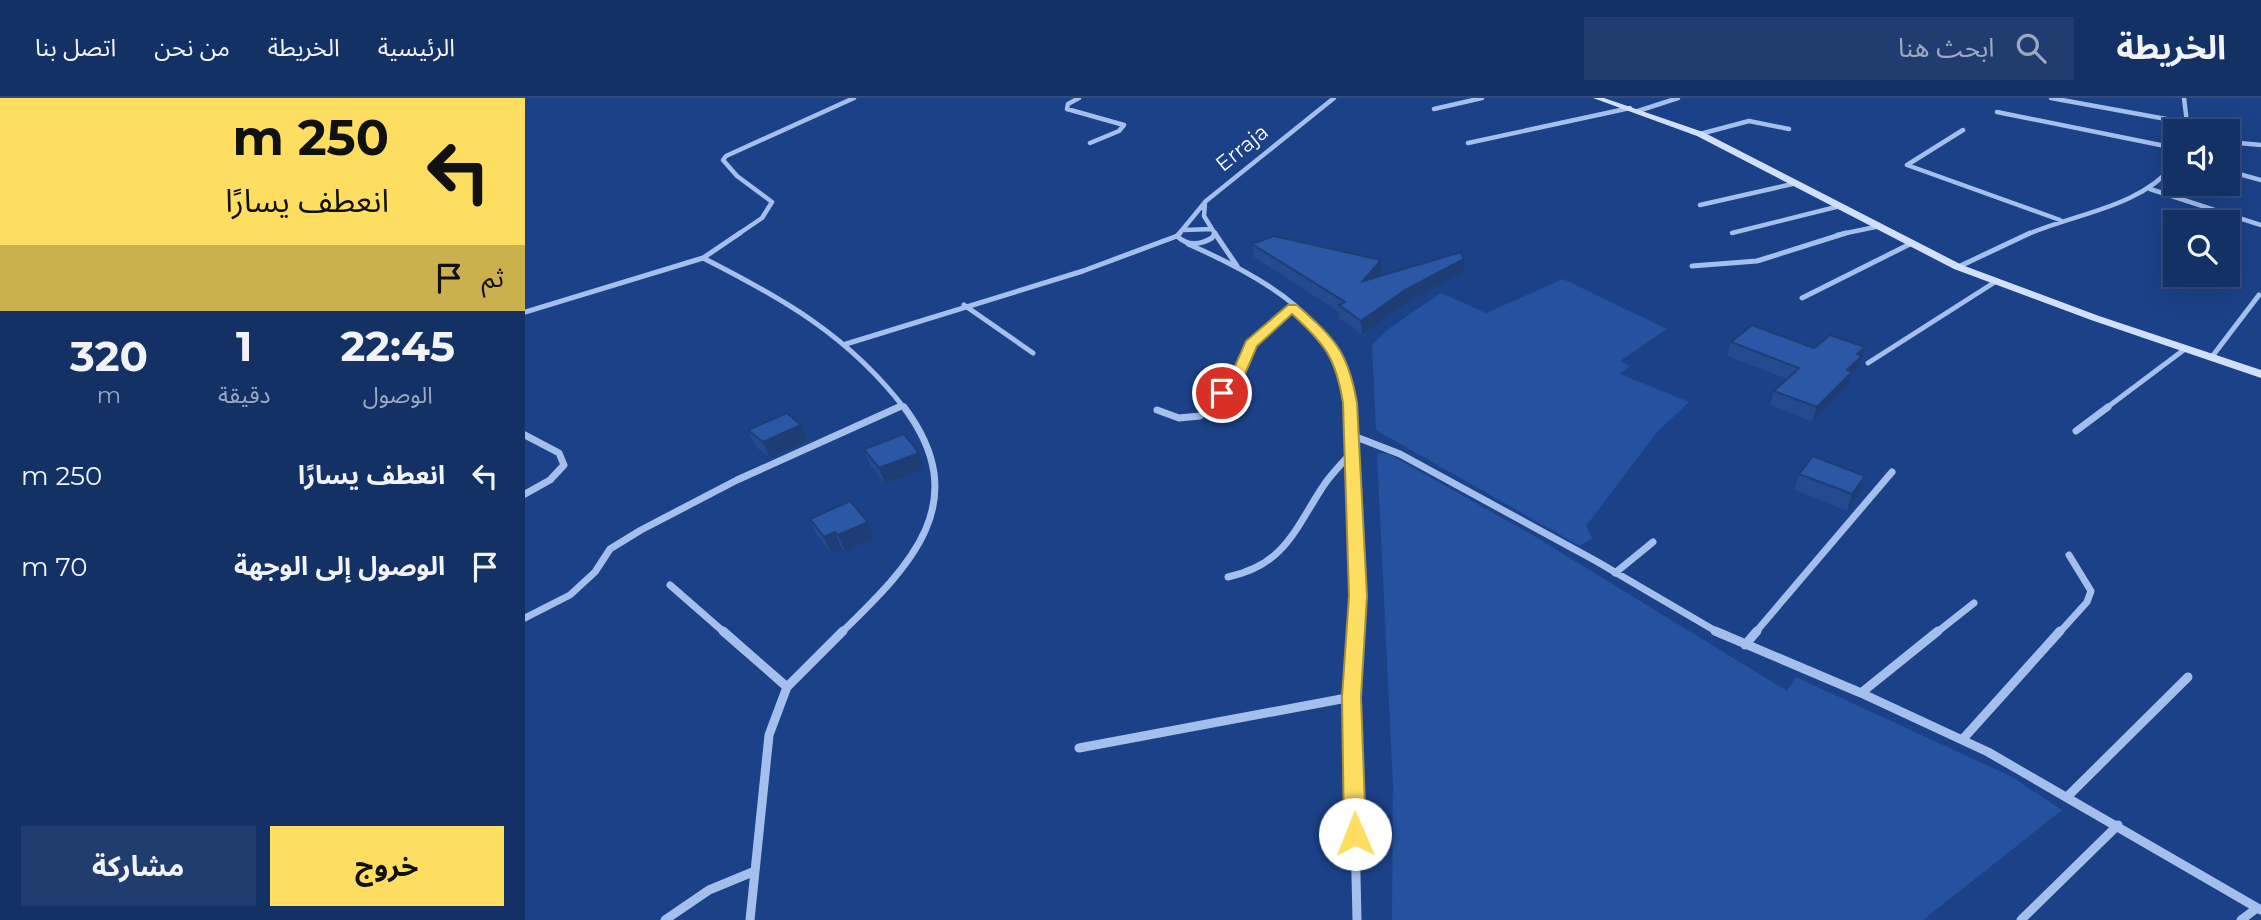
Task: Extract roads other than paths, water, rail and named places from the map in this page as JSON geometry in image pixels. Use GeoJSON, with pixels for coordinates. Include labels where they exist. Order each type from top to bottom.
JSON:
{"type":"FeatureCollection","features":[{"type":"Feature","properties":{"kind":"main road"},"geometry":{"type":"LineString","coordinates":[[1597,98],[1700,134],[1958,267],[2261,374]]}},
{"type":"Feature","properties":{"kind":"street"},"geometry":{"type":"LineString","coordinates":[[525,312],[703,258],[762,218],[772,202],[754,185],[727,168],[723,160],[726,156],[764,137],[834,111],[854,98]]}},
{"type":"Feature","properties":{"kind":"street"},"geometry":{"type":"LineString","coordinates":[[1079,98],[1068,103],[1067,110],[1124,125],[1119,131],[1090,143]]}},
{"type":"Feature","properties":{"kind":"street","name":"Erraja"},"geometry":{"type":"LineString","coordinates":[[1139,251],[1177,236],[1206,201],[1334,98]]}},
{"type":"Feature","properties":{"kind":"street"},"geometry":{"type":"LineString","coordinates":[[1434,109],[1482,98]]}},
{"type":"Feature","properties":{"kind":"street"},"geometry":{"type":"LineString","coordinates":[[1468,143],[1634,110],[1678,98]]}},
{"type":"Feature","properties":{"kind":"street"},"geometry":{"type":"LineString","coordinates":[[2051,98],[2166,119]]}},
{"type":"Feature","properties":{"kind":"street"},"geometry":{"type":"LineString","coordinates":[[2184,98],[2187,119]]}},
{"type":"Feature","properties":{"kind":"street"},"geometry":{"type":"LineString","coordinates":[[1997,112],[2163,146]]}},
{"type":"Feature","properties":{"kind":"street"},"geometry":{"type":"LineString","coordinates":[[1700,134],[1749,121],[1789,129]]}},
{"type":"Feature","properties":{"kind":"street"},"geometry":{"type":"LineString","coordinates":[[1963,130],[1907,165],[2061,220]]}},
{"type":"Feature","properties":{"kind":"street"},"geometry":{"type":"LineString","coordinates":[[2240,143],[2261,145]]}},
{"type":"Feature","properties":{"kind":"street"},"geometry":{"type":"LineString","coordinates":[[2240,175],[2261,180]]}},
{"type":"Feature","properties":{"kind":"street"},"geometry":{"type":"LineString","coordinates":[[1958,267],[2061,220],[2150,189],[2163,180]]}},
{"type":"Feature","properties":{"kind":"street"},"geometry":{"type":"LineString","coordinates":[[1700,205],[1797,183]]}},
{"type":"Feature","properties":{"kind":"street"},"geometry":{"type":"LineString","coordinates":[[2150,189],[2261,225]]}},
{"type":"Feature","properties":{"kind":"street"},"geometry":{"type":"LineString","coordinates":[[1206,201],[1204,216],[1237,267]]}},
{"type":"Feature","properties":{"kind":"street"},"geometry":{"type":"LineString","coordinates":[[1732,233],[1840,206]]}},
{"type":"Feature","properties":{"kind":"street"},"geometry":{"type":"LineString","coordinates":[[1692,266],[1757,261],[1829,236],[1880,226]]}},
{"type":"Feature","properties":{"kind":"street"},"geometry":{"type":"LineString","coordinates":[[1184,230],[1214,232]]}},
{"type":"Feature","properties":{"kind":"street"},"geometry":{"type":"LineString","coordinates":[[846,344],[1139,251],[1185,243],[1203,243],[1214,232]]}},
{"type":"Feature","properties":{"kind":"street"},"geometry":{"type":"LineString","coordinates":[[1177,236],[1185,243],[1237,267],[1293,307],[1330,341],[1339,360],[1350,403],[1350,454],[1358,596],[1352,697],[1357,920]]}},
{"type":"Feature","properties":{"kind":"street"},"geometry":{"type":"LineString","coordinates":[[1802,298],[1912,243]]}},
{"type":"Feature","properties":{"kind":"street"},"geometry":{"type":"LineString","coordinates":[[703,258],[743,278],[846,344],[902,406],[932,455],[935,498],[932,513],[891,579],[787,687],[777,708],[769,735],[750,920]]}},
{"type":"Feature","properties":{"kind":"street"},"geometry":{"type":"LineString","coordinates":[[1868,363],[1995,282]]}},
{"type":"Feature","properties":{"kind":"street"},"geometry":{"type":"LineString","coordinates":[[2211,358],[2259,295]]}},
{"type":"Feature","properties":{"kind":"street"},"geometry":{"type":"LineString","coordinates":[[964,305],[1033,353]]}},
{"type":"Feature","properties":{"kind":"street"},"geometry":{"type":"LineString","coordinates":[[1157,410],[1179,418],[1200,416],[1238,374],[1251,344],[1293,307]]}},
{"type":"Feature","properties":{"kind":"street"},"geometry":{"type":"LineString","coordinates":[[2076,431],[2185,349]]}},
{"type":"Feature","properties":{"kind":"street"},"geometry":{"type":"LineString","coordinates":[[525,618],[570,595],[595,572],[610,549],[641,530],[737,480],[902,406]]}},
{"type":"Feature","properties":{"kind":"street"},"geometry":{"type":"LineString","coordinates":[[525,435],[559,453],[564,464],[550,480],[525,494]]}},
{"type":"Feature","properties":{"kind":"street"},"geometry":{"type":"LineString","coordinates":[[1351,435],[1400,454],[1714,631],[1861,693],[1962,740],[2068,796],[2259,909],[2241,920]]}},
{"type":"Feature","properties":{"kind":"street"},"geometry":{"type":"LineString","coordinates":[[1228,577],[1253,571],[1268,564],[1279,554],[1324,485],[1350,454]]}},
{"type":"Feature","properties":{"kind":"street"},"geometry":{"type":"LineString","coordinates":[[1745,645],[1892,472]]}},
{"type":"Feature","properties":{"kind":"street"},"geometry":{"type":"LineString","coordinates":[[1615,573],[1653,542]]}},
{"type":"Feature","properties":{"kind":"street"},"geometry":{"type":"LineString","coordinates":[[1962,740],[2087,602],[2091,591],[2069,555]]}},
{"type":"Feature","properties":{"kind":"street"},"geometry":{"type":"LineString","coordinates":[[670,585],[787,687]]}},
{"type":"Feature","properties":{"kind":"street"},"geometry":{"type":"LineString","coordinates":[[1861,693],[1973,603]]}},
{"type":"Feature","properties":{"kind":"street"},"geometry":{"type":"LineString","coordinates":[[2068,796],[2188,677]]}},
{"type":"Feature","properties":{"kind":"street"},"geometry":{"type":"LineString","coordinates":[[1079,748],[1352,697]]}},
{"type":"Feature","properties":{"kind":"street"},"geometry":{"type":"LineString","coordinates":[[2021,920],[2118,825]]}},
{"type":"Feature","properties":{"kind":"street"},"geometry":{"type":"LineString","coordinates":[[665,920],[709,890],[755,871]]}}]}
